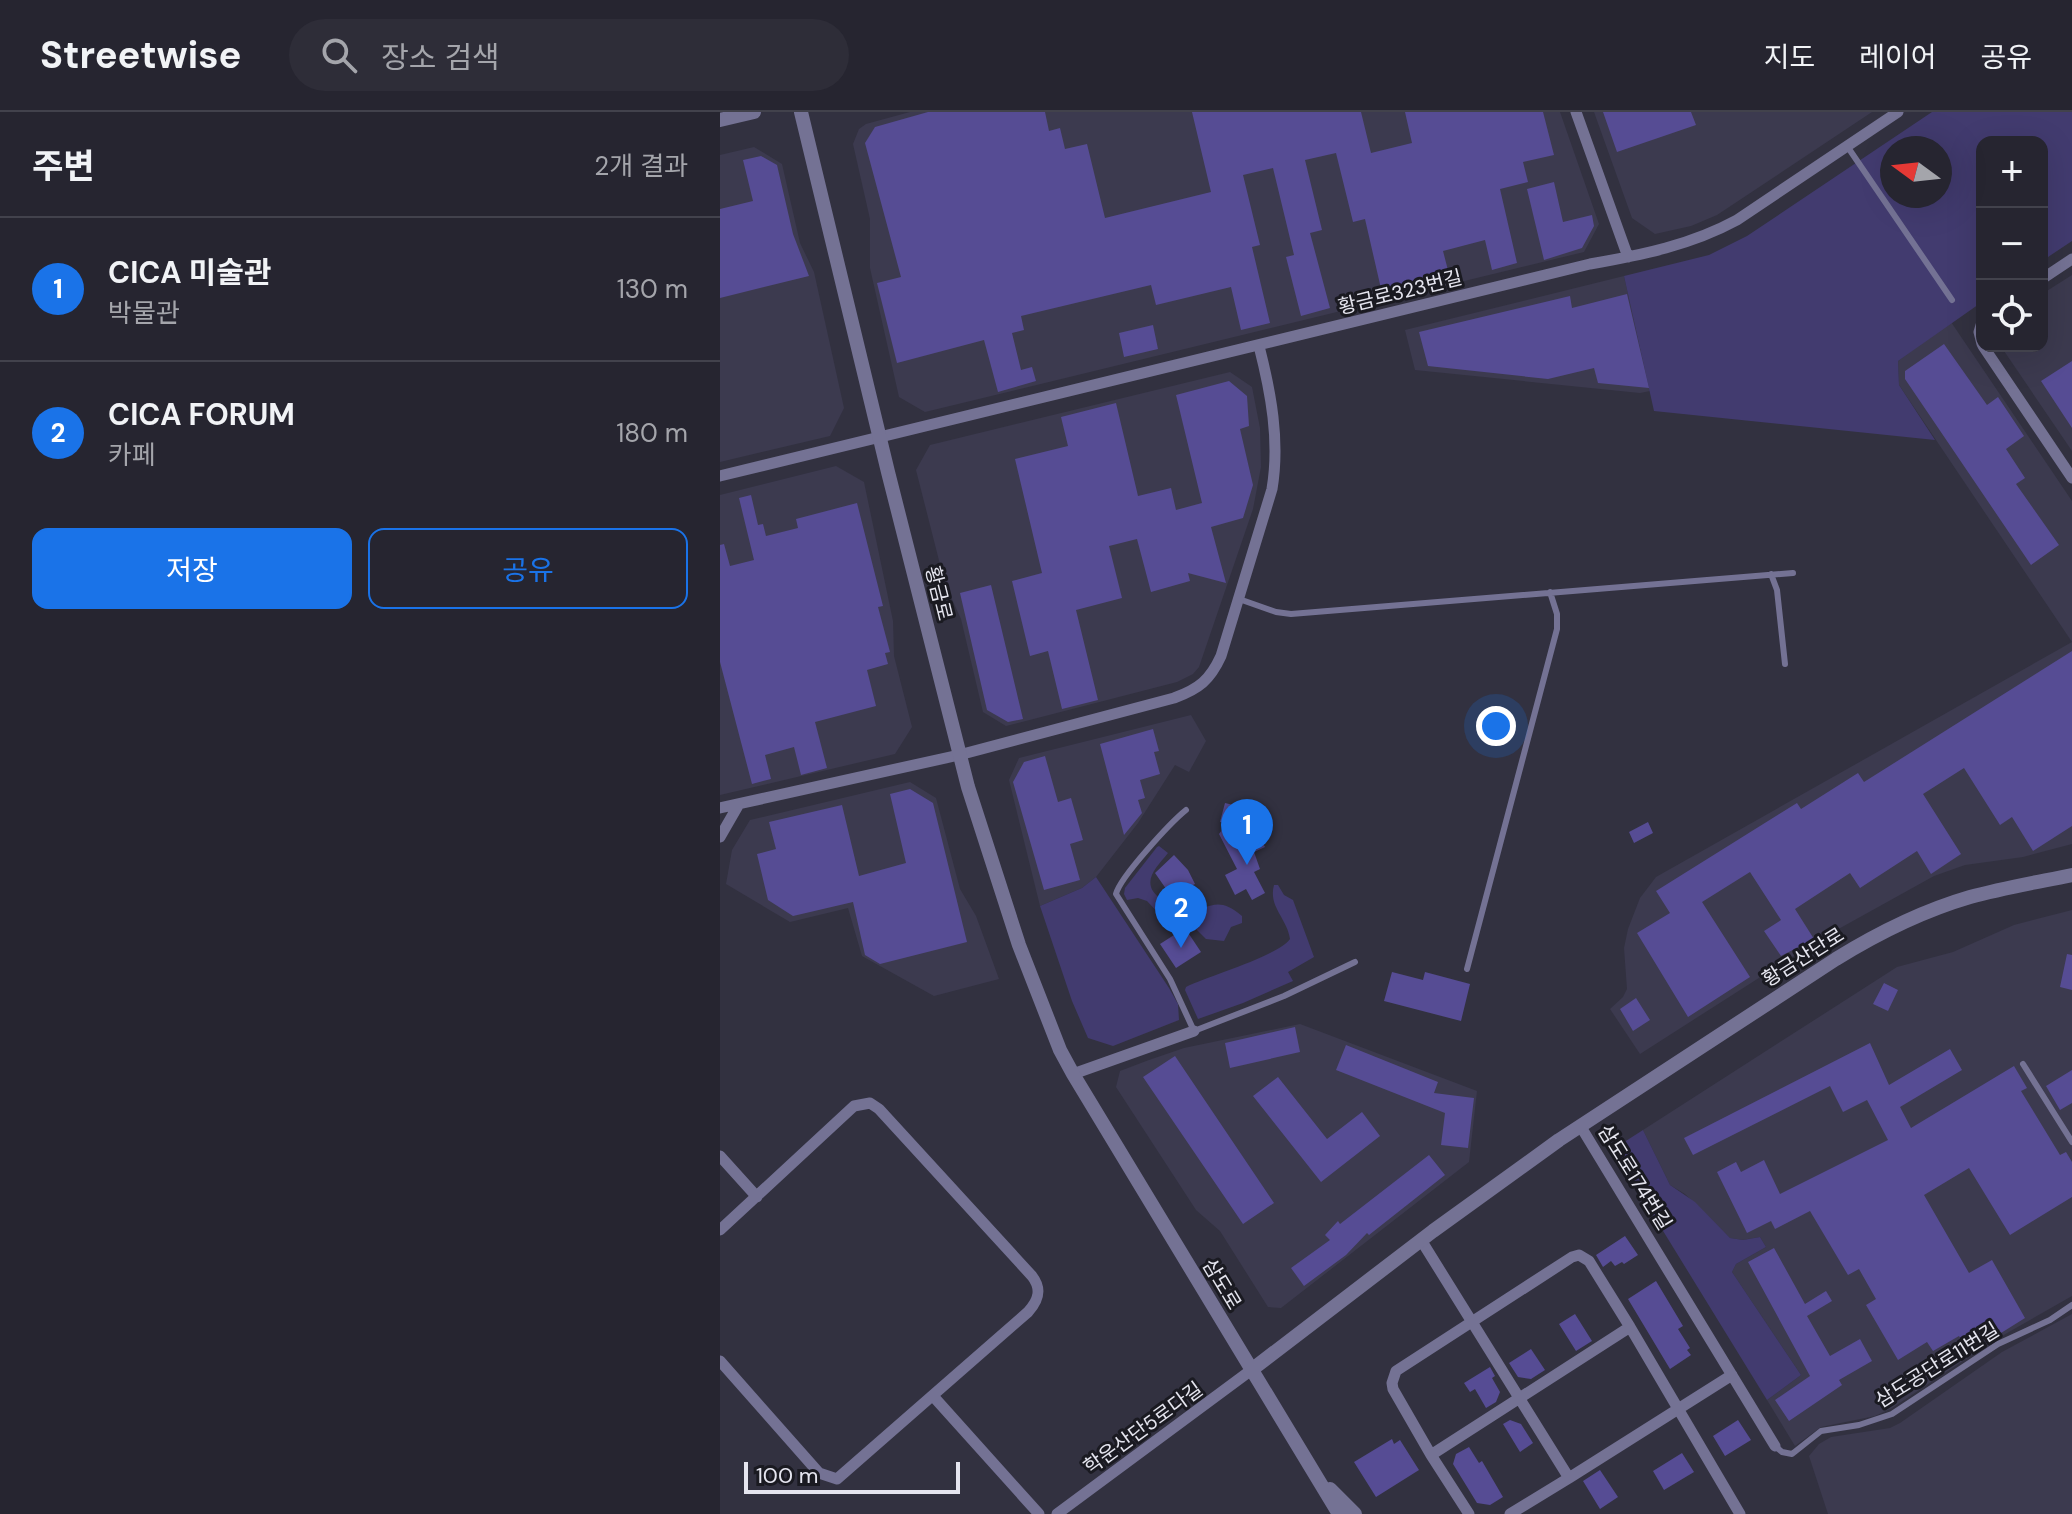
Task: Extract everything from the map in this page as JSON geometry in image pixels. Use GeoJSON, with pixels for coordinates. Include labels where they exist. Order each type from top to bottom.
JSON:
{"type":"FeatureCollection","features":[{"type":"Feature","properties":{"kind":"street"},"geometry":{"type":"LineString","coordinates":[[720,120],[754,112]]}},
{"type":"Feature","properties":{"kind":"street","name":"황금로"},"geometry":{"type":"LineString","coordinates":[[801,112],[959,755],[1019,945],[1060,1050],[1073,1074]]}},
{"type":"Feature","properties":{"kind":"street"},"geometry":{"type":"LineString","coordinates":[[1576,112],[1628,257]]}},
{"type":"Feature","properties":{"kind":"street","name":"황금로323번길"},"geometry":{"type":"LineString","coordinates":[[720,476],[1590,264],[1680,245],[1713,233],[1759,206],[1898,112]]}},
{"type":"Feature","properties":{"kind":"street"},"geometry":{"type":"LineString","coordinates":[[2048,275],[2072,259]]}},
{"type":"Feature","properties":{"kind":"street"},"geometry":{"type":"LineString","coordinates":[[720,808],[959,755],[1174,698],[1199,688],[1215,669],[1267,509],[1274,476],[1274,415],[1259,346]]}},
{"type":"Feature","properties":{"kind":"street"},"geometry":{"type":"LineString","coordinates":[[1988,352],[2072,478]]}},
{"type":"Feature","properties":{"kind":"street"},"geometry":{"type":"LineString","coordinates":[[720,837],[739,804]]}},
{"type":"Feature","properties":{"kind":"street","name":"황금산단로"},"geometry":{"type":"LineString","coordinates":[[1581,1127],[1878,933],[1928,911],[1971,897],[2072,875]]}},
{"type":"Feature","properties":{"kind":"street"},"geometry":{"type":"LineString","coordinates":[[1073,1074],[1194,1031]]}},
{"type":"Feature","properties":{"kind":"street","name":"삼도로"},"geometry":{"type":"LineString","coordinates":[[1073,1074],[1339,1514]]}},
{"type":"Feature","properties":{"kind":"street"},"geometry":{"type":"LineString","coordinates":[[720,1230],[854,1106],[870,1103],[879,1109],[1032,1276],[1039,1292],[1035,1305],[837,1479],[819,1473],[720,1361]]}},
{"type":"Feature","properties":{"kind":"street","name":"삼도로174번길"},"geometry":{"type":"LineString","coordinates":[[1250,1371],[1421,1240],[1581,1127],[1775,1446]]}},
{"type":"Feature","properties":{"kind":"street"},"geometry":{"type":"LineString","coordinates":[[720,1156],[757,1197]]}},
{"type":"Feature","properties":{"kind":"street"},"geometry":{"type":"LineString","coordinates":[[1421,1240],[1569,1478]]}},
{"type":"Feature","properties":{"kind":"street"},"geometry":{"type":"LineString","coordinates":[[1469,1514],[1398,1399],[1392,1383],[1393,1376],[1401,1366],[1579,1255],[1589,1261],[1740,1514]]}},
{"type":"Feature","properties":{"kind":"street"},"geometry":{"type":"LineString","coordinates":[[1431,1455],[1630,1327]]}},
{"type":"Feature","properties":{"kind":"street","name":"학운산단5로다길"},"geometry":{"type":"LineString","coordinates":[[1057,1514],[1250,1371]]}},
{"type":"Feature","properties":{"kind":"street"},"geometry":{"type":"LineString","coordinates":[[1510,1514],[1732,1375]]}},
{"type":"Feature","properties":{"kind":"street"},"geometry":{"type":"LineString","coordinates":[[933,1396],[1039,1514]]}},
{"type":"Feature","properties":{"kind":"street"},"geometry":{"type":"LineString","coordinates":[[1316,1475],[1355,1514]]}},
{"type":"Feature","properties":{"kind":"lane"},"geometry":{"type":"LineString","coordinates":[[1847,146],[1952,300]]}},
{"type":"Feature","properties":{"kind":"lane"},"geometry":{"type":"LineString","coordinates":[[1239,599],[1291,614],[1793,573]]}},
{"type":"Feature","properties":{"kind":"lane"},"geometry":{"type":"LineString","coordinates":[[1771,574],[1777,590],[1785,664]]}},
{"type":"Feature","properties":{"kind":"lane"},"geometry":{"type":"LineString","coordinates":[[1467,969],[1557,629],[1557,614],[1550,592]]}},
{"type":"Feature","properties":{"kind":"lane"},"geometry":{"type":"LineString","coordinates":[[1186,810],[1174,820],[1116,890],[1181,999],[1194,1031],[1284,996],[1355,962]]}},
{"type":"Feature","properties":{"kind":"lane"},"geometry":{"type":"LineString","coordinates":[[2023,1064],[2072,1142]]}},
{"type":"Feature","properties":{"kind":"lane","name":"삼도공단로11번길"},"geometry":{"type":"LineString","coordinates":[[1775,1446],[1782,1452],[1792,1454],[1821,1431],[1859,1425],[1892,1414],[1998,1344],[2050,1320],[2072,1305]]}},
{"type":"Feature","properties":{"kind":"shaded area"},"geometry":{"type":"Polygon","coordinates":[[[910,112],[1560,112],[1599,224],[1584,252],[925,412],[899,397],[870,268],[870,219],[853,144],[859,129],[866,124],[910,112]]]}},
{"type":"Feature","properties":{"kind":"shaded area"},"geometry":{"type":"Polygon","coordinates":[[[1594,112],[1872,112],[1717,215],[1691,226],[1655,234],[1632,218],[1594,112]]]}},
{"type":"Feature","properties":{"kind":"shaded area"},"geometry":{"type":"Polygon","coordinates":[[[1932,112],[2072,112],[2072,241],[2048,257],[2048,136],[1976,136],[1976,306],[1898,361],[1899,385],[1935,440],[1654,411],[1624,276],[1709,255],[1747,236],[1880,147],[1880,208],[1952,208],[1952,136],[1896,136],[1932,112]]]}},
{"type":"Feature","properties":{"kind":"shaded area"},"geometry":{"type":"Polygon","coordinates":[[[754,147],[782,164],[800,243],[814,272],[844,408],[830,436],[720,462],[720,155],[754,147]]]}},
{"type":"Feature","properties":{"kind":"shaded area"},"geometry":{"type":"Polygon","coordinates":[[[2072,275],[2072,451],[2005,352],[2048,352],[2048,290],[2072,275]]]}},
{"type":"Feature","properties":{"kind":"shaded area"},"geometry":{"type":"Polygon","coordinates":[[[1624,276],[1650,391],[1640,393],[1415,370],[1405,330],[1624,276]]]}},
{"type":"Feature","properties":{"kind":"shaded area"},"geometry":{"type":"Polygon","coordinates":[[[1951,322],[2072,501],[2072,642],[1899,385],[1898,361],[1951,322]]]}},
{"type":"Feature","properties":{"kind":"shaded area"},"geometry":{"type":"Polygon","coordinates":[[[1230,372],[1252,387],[1260,428],[1261,467],[1253,509],[1199,667],[1193,674],[1177,682],[1006,726],[983,712],[961,619],[945,584],[916,470],[930,445],[1230,372]]]}},
{"type":"Feature","properties":{"kind":"shaded area"},"geometry":{"type":"Polygon","coordinates":[[[836,466],[864,482],[893,621],[894,656],[912,727],[895,754],[720,795],[720,495],[836,466]]]}},
{"type":"Feature","properties":{"kind":"shaded area"},"geometry":{"type":"Polygon","coordinates":[[[2072,642],[2072,844],[2023,857],[1965,865],[1934,876],[1815,942],[1640,1054],[1610,1009],[1627,989],[1624,948],[1628,929],[1640,898],[1656,877],[2072,642]]]}},
{"type":"Feature","properties":{"kind":"shaded area"},"geometry":{"type":"Polygon","coordinates":[[[1191,715],[1206,741],[1189,772],[1175,765],[1138,823],[1096,877],[1082,888],[1040,906],[1009,780],[1019,758],[1191,715]]]}},
{"type":"Feature","properties":{"kind":"shaded area"},"geometry":{"type":"Polygon","coordinates":[[[910,782],[936,798],[960,889],[976,916],[999,979],[934,996],[862,956],[848,908],[790,922],[726,884],[732,850],[750,820],[910,782]]]}},
{"type":"Feature","properties":{"kind":"shaded area"},"geometry":{"type":"Polygon","coordinates":[[[1159,846],[1168,853],[1150,881],[1154,893],[1180,909],[1218,905],[1232,909],[1242,916],[1242,923],[1231,927],[1224,941],[1206,939],[1191,924],[1173,922],[1161,916],[1147,901],[1138,898],[1127,900],[1125,888],[1159,846]]]}},
{"type":"Feature","properties":{"kind":"shaded area"},"geometry":{"type":"Polygon","coordinates":[[[1096,877],[1178,1004],[1179,1020],[1113,1046],[1088,1038],[1040,906],[1082,888],[1096,877]]]}},
{"type":"Feature","properties":{"kind":"shaded area"},"geometry":{"type":"Polygon","coordinates":[[[1274,885],[1278,885],[1284,895],[1293,900],[1314,957],[1288,972],[1293,981],[1198,1019],[1186,987],[1258,959],[1290,939],[1274,900],[1274,885]]]}},
{"type":"Feature","properties":{"kind":"shaded area"},"geometry":{"type":"Polygon","coordinates":[[[2072,910],[2072,1296],[1993,1341],[1892,1408],[1875,1416],[1821,1427],[1795,1446],[1767,1400],[1801,1375],[1732,1272],[1736,1264],[1766,1247],[1760,1237],[1743,1240],[1730,1238],[1685,1194],[1670,1185],[1643,1130],[1897,967],[1953,952],[2014,925],[2072,910]]]}},
{"type":"Feature","properties":{"kind":"shaded area"},"geometry":{"type":"Polygon","coordinates":[[[1300,1024],[1477,1091],[1469,1162],[1281,1308],[1268,1307],[1220,1231],[1196,1210],[1116,1087],[1120,1071],[1184,1048],[1300,1024]]]}},
{"type":"Feature","properties":{"kind":"shaded area"},"geometry":{"type":"Polygon","coordinates":[[[1643,1130],[1670,1185],[1695,1202],[1730,1238],[1743,1240],[1760,1237],[1766,1247],[1736,1264],[1732,1272],[1801,1375],[1767,1400],[1617,1156],[1618,1146],[1643,1130]]]}},
{"type":"Feature","properties":{"kind":"shaded area"},"geometry":{"type":"Polygon","coordinates":[[[2072,1314],[2072,1514],[1828,1514],[1809,1456],[1819,1444],[1831,1437],[1890,1428],[1900,1423],[2002,1352],[2072,1314]]]}},
{"type":"Feature","properties":{"kind":"building"},"geometry":{"type":"Polygon","coordinates":[[[928,112],[1045,112],[1049,131],[1060,128],[1065,149],[1087,144],[1105,218],[1211,192],[1192,112],[1361,112],[1371,153],[1412,143],[1405,112],[1543,112],[1554,155],[1523,162],[1528,182],[1500,189],[1517,263],[1492,270],[1485,240],[1443,251],[1450,278],[1438,280],[1437,277],[1382,293],[1365,219],[1353,222],[1336,153],[1305,160],[1322,230],[1310,233],[1330,308],[1301,316],[1286,257],[1294,255],[1273,168],[1243,175],[1260,245],[1252,247],[1270,323],[1241,330],[1231,287],[1156,305],[1151,285],[1021,316],[1024,330],[1012,333],[1021,370],[1032,367],[1036,381],[998,392],[984,340],[897,363],[877,283],[901,277],[865,143],[875,127],[928,112]]]}},
{"type":"Feature","properties":{"kind":"building"},"geometry":{"type":"Polygon","coordinates":[[[1603,112],[1691,112],[1696,125],[1617,152],[1603,112]]]}},
{"type":"Feature","properties":{"kind":"building"},"geometry":{"type":"Polygon","coordinates":[[[761,156],[777,165],[793,234],[809,276],[720,298],[720,209],[753,201],[743,160],[761,156]]]}},
{"type":"Feature","properties":{"kind":"building"},"geometry":{"type":"Polygon","coordinates":[[[1554,182],[1563,222],[1592,215],[1594,226],[1582,248],[1544,260],[1527,189],[1554,182]]]}},
{"type":"Feature","properties":{"kind":"building"},"geometry":{"type":"Polygon","coordinates":[[[1627,294],[1649,388],[1598,383],[1594,368],[1548,379],[1428,366],[1419,332],[1570,296],[1572,308],[1627,294]]]}},
{"type":"Feature","properties":{"kind":"building"},"geometry":{"type":"Polygon","coordinates":[[[1153,325],[1158,349],[1124,357],[1119,333],[1153,325]]]}},
{"type":"Feature","properties":{"kind":"building"},"geometry":{"type":"Polygon","coordinates":[[[1944,344],[1987,405],[1998,397],[2024,436],[2006,449],[2025,478],[2016,484],[2059,545],[2031,565],[1905,379],[1905,371],[1944,344]]]}},
{"type":"Feature","properties":{"kind":"building"},"geometry":{"type":"Polygon","coordinates":[[[2072,361],[2072,428],[2041,381],[2072,361]]]}},
{"type":"Feature","properties":{"kind":"building"},"geometry":{"type":"Polygon","coordinates":[[[1229,381],[1247,396],[1249,426],[1240,429],[1253,485],[1243,518],[1211,527],[1226,583],[1188,573],[1190,581],[1151,592],[1137,539],[1109,546],[1122,598],[1076,610],[1098,700],[1062,709],[1048,651],[1030,656],[1012,581],[1042,573],[1015,459],[1068,446],[1061,417],[1116,403],[1138,496],[1171,488],[1176,510],[1202,503],[1176,395],[1229,381]]]}},
{"type":"Feature","properties":{"kind":"building"},"geometry":{"type":"Polygon","coordinates":[[[751,495],[758,525],[763,524],[766,536],[798,528],[796,519],[857,503],[883,606],[878,607],[890,652],[885,653],[888,664],[867,670],[876,706],[815,722],[827,768],[801,775],[794,747],[765,755],[771,779],[752,784],[720,662],[720,545],[724,544],[730,566],[754,560],[739,498],[751,495]]]}},
{"type":"Feature","properties":{"kind":"building"},"geometry":{"type":"Polygon","coordinates":[[[991,585],[1023,719],[1008,722],[987,710],[960,593],[991,585]]]}},
{"type":"Feature","properties":{"kind":"building"},"geometry":{"type":"Polygon","coordinates":[[[2072,651],[2072,826],[2033,851],[2012,817],[2000,825],[1964,768],[1923,794],[1961,854],[1931,874],[1917,851],[1860,888],[1850,873],[1795,909],[1814,939],[1781,956],[1764,931],[1781,920],[1750,872],[1702,902],[1750,977],[1688,1017],[1637,933],[1670,913],[1656,891],[1797,803],[1801,809],[1858,773],[1864,782],[2072,651]]]}},
{"type":"Feature","properties":{"kind":"building"},"geometry":{"type":"Polygon","coordinates":[[[1153,729],[1159,751],[1154,752],[1160,774],[1140,780],[1145,798],[1138,800],[1142,813],[1124,835],[1100,744],[1153,729]]]}},
{"type":"Feature","properties":{"kind":"building"},"geometry":{"type":"Polygon","coordinates":[[[1045,756],[1058,802],[1071,798],[1083,840],[1070,844],[1080,880],[1044,890],[1013,782],[1024,762],[1045,756]]]}},
{"type":"Feature","properties":{"kind":"building"},"geometry":{"type":"Polygon","coordinates":[[[910,789],[933,803],[967,942],[880,964],[865,955],[853,902],[793,916],[768,900],[757,854],[776,849],[769,822],[842,805],[859,876],[906,863],[890,794],[910,789]]]}},
{"type":"Feature","properties":{"kind":"building"},"geometry":{"type":"Polygon","coordinates":[[[1225,803],[1250,809],[1244,834],[1258,834],[1265,847],[1254,852],[1260,869],[1254,872],[1265,893],[1252,900],[1246,889],[1235,895],[1225,875],[1237,869],[1219,834],[1227,823],[1220,822],[1225,803]]]}},
{"type":"Feature","properties":{"kind":"building"},"geometry":{"type":"Polygon","coordinates":[[[1648,822],[1653,833],[1634,843],[1629,832],[1648,822]]]}},
{"type":"Feature","properties":{"kind":"building"},"geometry":{"type":"Polygon","coordinates":[[[1174,855],[1188,870],[1195,884],[1171,896],[1155,873],[1174,855]]]}},
{"type":"Feature","properties":{"kind":"building"},"geometry":{"type":"Polygon","coordinates":[[[1185,928],[1201,952],[1176,968],[1160,944],[1185,928]]]}},
{"type":"Feature","properties":{"kind":"building"},"geometry":{"type":"Polygon","coordinates":[[[2067,954],[2072,955],[2072,990],[2060,987],[2067,954]]]}},
{"type":"Feature","properties":{"kind":"building"},"geometry":{"type":"Polygon","coordinates":[[[1392,972],[1423,980],[1425,972],[1470,984],[1461,1021],[1384,1001],[1392,972]]]}},
{"type":"Feature","properties":{"kind":"building"},"geometry":{"type":"Polygon","coordinates":[[[1884,983],[1898,990],[1888,1011],[1873,1004],[1884,983]]]}},
{"type":"Feature","properties":{"kind":"building"},"geometry":{"type":"Polygon","coordinates":[[[1636,998],[1650,1020],[1633,1031],[1620,1009],[1636,998]]]}},
{"type":"Feature","properties":{"kind":"building"},"geometry":{"type":"Polygon","coordinates":[[[1295,1027],[1300,1052],[1230,1068],[1225,1043],[1295,1027]]]}},
{"type":"Feature","properties":{"kind":"building"},"geometry":{"type":"Polygon","coordinates":[[[1870,1043],[1889,1085],[1950,1049],[1962,1070],[1900,1107],[1911,1128],[2014,1066],[2027,1088],[2021,1091],[2060,1155],[2066,1152],[2072,1162],[2072,1197],[2010,1235],[1969,1168],[1924,1195],[1969,1273],[1992,1260],[2025,1318],[2001,1333],[1999,1329],[1967,1349],[1959,1336],[1933,1351],[1927,1342],[1898,1360],[1866,1305],[1876,1299],[1859,1269],[1848,1275],[1810,1211],[1775,1229],[1771,1221],[1747,1233],[1717,1172],[1736,1162],[1741,1172],[1764,1160],[1780,1194],[1888,1140],[1867,1100],[1843,1112],[1830,1086],[1693,1155],[1684,1138],[1870,1043]]]}},
{"type":"Feature","properties":{"kind":"building"},"geometry":{"type":"Polygon","coordinates":[[[1346,1045],[1438,1082],[1434,1093],[1474,1098],[1468,1148],[1441,1145],[1445,1113],[1336,1070],[1346,1045]]]}},
{"type":"Feature","properties":{"kind":"building"},"geometry":{"type":"Polygon","coordinates":[[[1175,1056],[1274,1203],[1243,1224],[1143,1077],[1175,1056]]]}},
{"type":"Feature","properties":{"kind":"building"},"geometry":{"type":"Polygon","coordinates":[[[2072,1070],[2072,1103],[2060,1110],[2046,1086],[2072,1070]]]}},
{"type":"Feature","properties":{"kind":"building"},"geometry":{"type":"Polygon","coordinates":[[[1278,1077],[1327,1139],[1362,1112],[1380,1136],[1321,1182],[1253,1096],[1278,1077]]]}},
{"type":"Feature","properties":{"kind":"building"},"geometry":{"type":"Polygon","coordinates":[[[1429,1155],[1445,1175],[1369,1235],[1367,1233],[1346,1255],[1304,1286],[1291,1268],[1330,1240],[1325,1235],[1338,1221],[1340,1224],[1429,1155]]]}},
{"type":"Feature","properties":{"kind":"building"},"geometry":{"type":"Polygon","coordinates":[[[1625,1236],[1638,1255],[1624,1264],[1615,1266],[1611,1261],[1603,1267],[1596,1255],[1625,1236]]]}},
{"type":"Feature","properties":{"kind":"building"},"geometry":{"type":"Polygon","coordinates":[[[1774,1248],[1805,1304],[1826,1291],[1832,1301],[1807,1316],[1830,1356],[1860,1339],[1872,1361],[1839,1380],[1842,1385],[1789,1421],[1775,1400],[1810,1376],[1748,1262],[1774,1248]]]}},
{"type":"Feature","properties":{"kind":"building"},"geometry":{"type":"Polygon","coordinates":[[[1656,1281],[1683,1326],[1678,1329],[1690,1348],[1687,1350],[1691,1355],[1670,1369],[1628,1299],[1656,1281]]]}},
{"type":"Feature","properties":{"kind":"building"},"geometry":{"type":"Polygon","coordinates":[[[1575,1314],[1592,1341],[1576,1351],[1559,1324],[1575,1314]]]}},
{"type":"Feature","properties":{"kind":"building"},"geometry":{"type":"Polygon","coordinates":[[[1531,1349],[1545,1370],[1531,1379],[1518,1377],[1509,1363],[1531,1349]]]}},
{"type":"Feature","properties":{"kind":"building"},"geometry":{"type":"Polygon","coordinates":[[[1490,1367],[1500,1392],[1496,1402],[1486,1408],[1475,1389],[1470,1392],[1464,1383],[1490,1367]]]}},
{"type":"Feature","properties":{"kind":"building"},"geometry":{"type":"Polygon","coordinates":[[[1510,1420],[1521,1424],[1533,1443],[1520,1452],[1503,1424],[1510,1420]]]}},
{"type":"Feature","properties":{"kind":"building"},"geometry":{"type":"Polygon","coordinates":[[[1738,1420],[1751,1440],[1725,1456],[1713,1436],[1738,1420]]]}},
{"type":"Feature","properties":{"kind":"building"},"geometry":{"type":"Polygon","coordinates":[[[1392,1439],[1394,1444],[1400,1440],[1419,1470],[1376,1497],[1354,1462],[1392,1439]]]}},
{"type":"Feature","properties":{"kind":"building"},"geometry":{"type":"Polygon","coordinates":[[[1469,1447],[1479,1463],[1482,1461],[1503,1497],[1490,1505],[1477,1503],[1453,1464],[1456,1454],[1469,1447]]]}},
{"type":"Feature","properties":{"kind":"building"},"geometry":{"type":"Polygon","coordinates":[[[1682,1453],[1694,1472],[1664,1490],[1653,1471],[1682,1453]]]}},
{"type":"Feature","properties":{"kind":"building"},"geometry":{"type":"Polygon","coordinates":[[[1600,1470],[1618,1497],[1600,1509],[1583,1481],[1600,1470]]]}},
{"type":"Feature","properties":{"kind":"place","name":"CICA 미술관"},"geometry":{"type":"Point","coordinates":[1247,865]}},
{"type":"Feature","properties":{"kind":"place","name":"CICA FORUM"},"geometry":{"type":"Point","coordinates":[1181,948]}}]}
